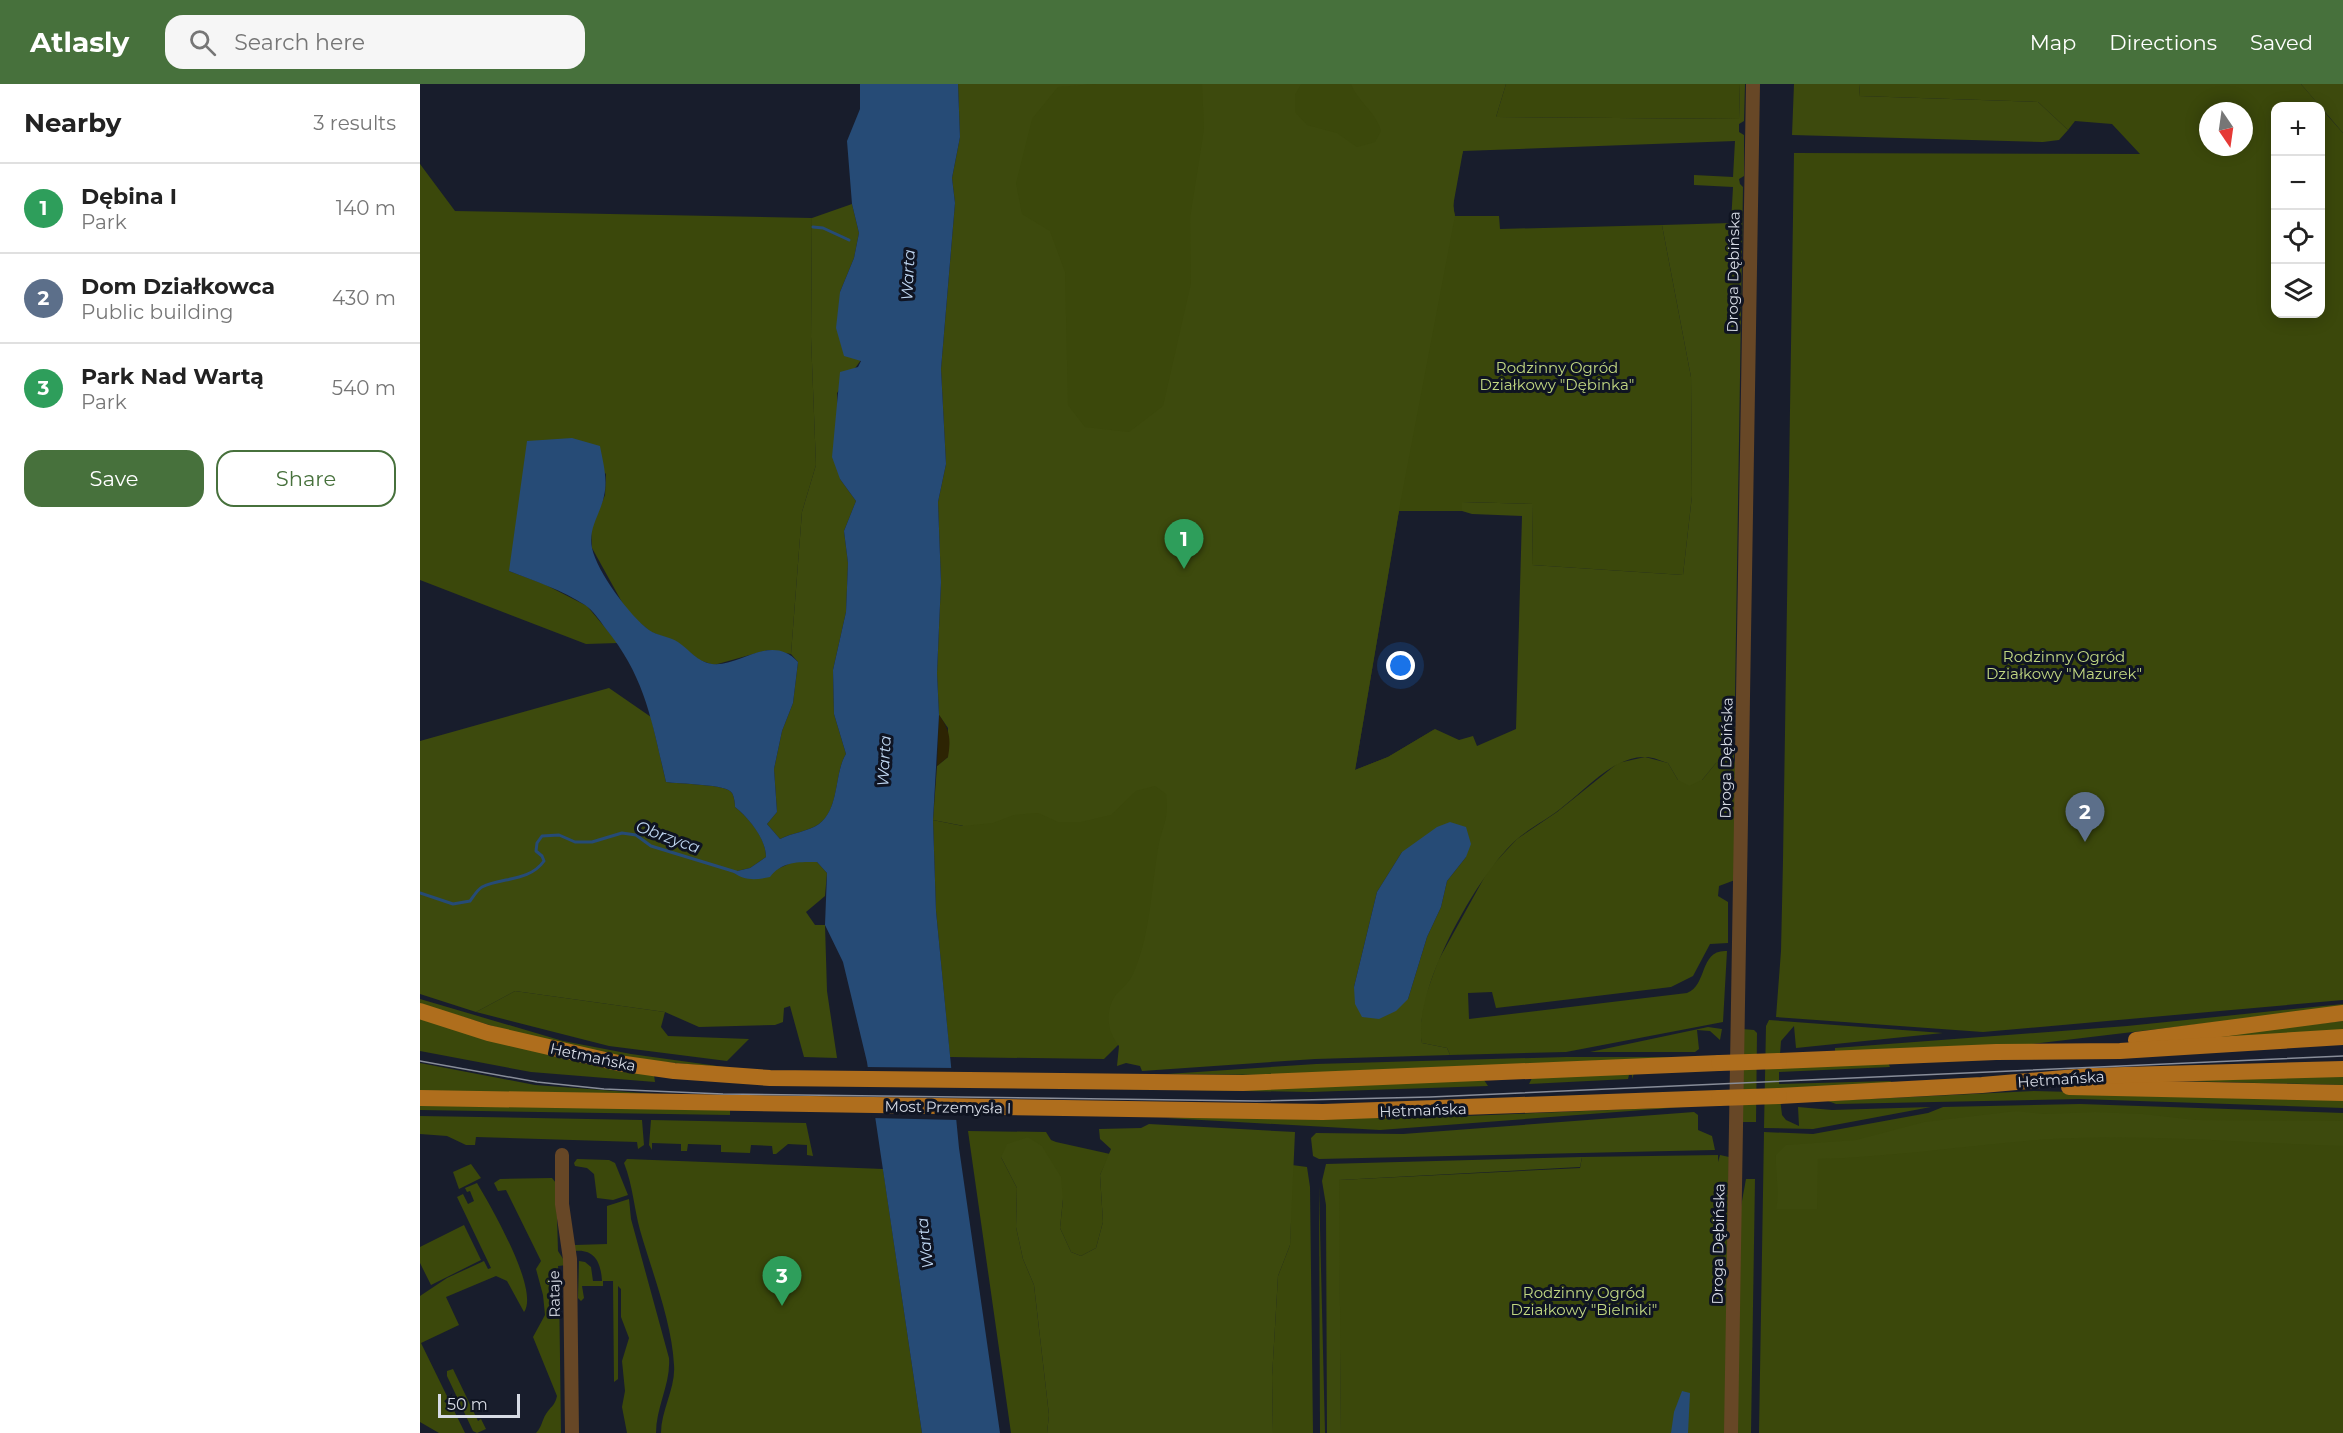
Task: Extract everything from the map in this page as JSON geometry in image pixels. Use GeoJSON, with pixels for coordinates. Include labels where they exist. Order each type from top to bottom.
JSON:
{"type":"FeatureCollection","features":[{"type":"Feature","properties":{"kind":"main road","name":"Hetmańska"},"geometry":{"type":"LineString","coordinates":[[420,1011],[488,1033],[618,1063],[674,1071],[770,1078]]}},
{"type":"Feature","properties":{"kind":"main road"},"geometry":{"type":"LineString","coordinates":[[2028,1052],[2343,1013]]}},
{"type":"Feature","properties":{"kind":"main road","name":"Hetmańska"},"geometry":{"type":"LineString","coordinates":[[1127,1083],[1306,1082],[1719,1063],[2193,1048],[2343,1036]]}},
{"type":"Feature","properties":{"kind":"main road","name":"Hetmańska"},"geometry":{"type":"LineString","coordinates":[[1127,1110],[1372,1112],[1779,1096],[2201,1071],[2343,1068]]}},
{"type":"Feature","properties":{"kind":"main road","name":"Most Przemysła I"},"geometry":{"type":"LineString","coordinates":[[770,1078],[1127,1083]]}},
{"type":"Feature","properties":{"kind":"main road"},"geometry":{"type":"LineString","coordinates":[[2002,1084],[2343,1093]]}},
{"type":"Feature","properties":{"kind":"main road","name":"Most Przemysła I"},"geometry":{"type":"LineString","coordinates":[[420,1098],[1127,1110]]}},
{"type":"Feature","properties":{"kind":"street","name":"Droga Dębińska"},"geometry":{"type":"LineString","coordinates":[[1731,1433],[1753,84]]}},
{"type":"Feature","properties":{"kind":"street","name":"Rataje"},"geometry":{"type":"LineString","coordinates":[[562,1155],[562,1204],[570,1259],[573,1433]]}},
{"type":"Feature","properties":{"kind":"green space"},"geometry":{"type":"Polygon","coordinates":[[[958,84],[1096,84],[1058,87],[1032,119],[1016,183],[1022,214],[1050,231],[1065,272],[1068,405],[1085,427],[1129,432],[1163,406],[1191,283],[1190,218],[1204,129],[1202,84],[1301,84],[1295,95],[1295,112],[1307,125],[1337,133],[1357,147],[1375,142],[1381,131],[1379,124],[1351,84],[1506,84],[1496,117],[1739,119],[1740,84],[1745,84],[1744,121],[1739,124],[1739,132],[1744,135],[1744,176],[1739,179],[1743,187],[1734,760],[1716,763],[1702,780],[1689,786],[1678,780],[1668,763],[1646,757],[1624,761],[1602,774],[1559,810],[1516,840],[1501,856],[1467,905],[1437,964],[1427,994],[1422,1020],[1422,1043],[1447,1048],[1450,1055],[1315,1059],[1142,1071],[1140,1066],[1126,1063],[1117,1066],[1119,1046],[1110,1030],[1109,1012],[1113,999],[1133,974],[1144,943],[1159,843],[1166,814],[1166,794],[1155,786],[1136,791],[1111,815],[1081,822],[1058,822],[1038,813],[1014,815],[993,823],[964,826],[933,820],[937,766],[948,757],[948,728],[939,715],[937,673],[941,582],[938,502],[946,464],[941,369],[955,203],[952,178],[960,137],[958,84]],[[1735,141],[1463,151],[1453,206],[1455,216],[1399,510],[1355,770],[1388,757],[1435,729],[1459,740],[1473,736],[1477,746],[1516,729],[1522,516],[1472,514],[1462,511],[1462,502],[1533,504],[1532,565],[1683,575],[1692,496],[1691,377],[1662,225],[1731,223],[1733,187],[1694,185],[1694,175],[1733,177],[1735,141]],[[1402,852],[1377,892],[1354,987],[1408,999],[1427,937],[1441,907],[1447,881],[1466,857],[1402,852]]]}},
{"type":"Feature","properties":{"kind":"green space","name":"Rodzinny Ogród Działkowy \"Dębinka\""},"geometry":{"type":"Polygon","coordinates":[[[1005,84],[1486,84],[1458,169],[1455,186],[1455,216],[1499,216],[1500,229],[1662,225],[1691,377],[1692,496],[1683,575],[1532,565],[1533,504],[1462,502],[1462,511],[1399,511],[1355,770],[1388,757],[1435,729],[1104,1059],[950,1057],[936,911],[933,820],[963,826],[1005,84]]]}},
{"type":"Feature","properties":{"kind":"green space"},"geometry":{"type":"Polygon","coordinates":[[[1506,84],[1740,84],[1739,119],[1496,117],[1506,84]]]}},
{"type":"Feature","properties":{"kind":"green space"},"geometry":{"type":"Polygon","coordinates":[[[1794,84],[1860,84],[1859,96],[2038,102],[2068,130],[2059,140],[2043,142],[1792,135],[1794,84]]]}},
{"type":"Feature","properties":{"kind":"green space","name":"Rodzinny Ogród Działkowy \"Mazurek\""},"geometry":{"type":"Polygon","coordinates":[[[1860,84],[2301,84],[2317,102],[2271,102],[2271,318],[2325,318],[2325,113],[2343,133],[2343,1000],[1983,1032],[1776,1017],[1781,951],[1783,860],[1794,153],[2140,154],[2112,124],[2075,121],[2068,130],[2038,102],[1859,96],[1860,84]]]}},
{"type":"Feature","properties":{"kind":"green space"},"geometry":{"type":"Polygon","coordinates":[[[2301,84],[2343,84],[2343,133],[2325,112],[2325,102],[2316,102],[2301,84]]]}},
{"type":"Feature","properties":{"kind":"green space"},"geometry":{"type":"Polygon","coordinates":[[[420,164],[455,211],[812,218],[811,337],[816,465],[802,512],[791,654],[768,650],[714,665],[699,660],[677,642],[651,632],[628,613],[592,548],[591,529],[605,495],[606,473],[509,571],[544,584],[587,606],[618,643],[586,644],[420,580],[420,164]]]}},
{"type":"Feature","properties":{"kind":"green space"},"geometry":{"type":"Polygon","coordinates":[[[852,204],[859,233],[854,258],[840,292],[861,360],[837,393],[840,479],[856,501],[844,531],[848,563],[846,612],[833,670],[834,714],[846,754],[842,762],[834,800],[826,817],[815,826],[780,839],[767,824],[777,812],[774,769],[782,731],[793,703],[798,662],[791,654],[802,512],[816,465],[811,337],[812,218],[852,204]]]}},
{"type":"Feature","properties":{"kind":"green space"},"geometry":{"type":"Polygon","coordinates":[[[609,688],[651,717],[666,782],[713,786],[732,793],[735,807],[746,817],[760,836],[766,857],[750,868],[733,872],[775,870],[793,862],[817,862],[827,873],[825,896],[806,912],[815,925],[825,925],[827,991],[837,1058],[804,1057],[790,1006],[784,1008],[783,1022],[775,1025],[699,1027],[665,1012],[515,991],[476,1012],[420,994],[420,741],[609,688]]]}},
{"type":"Feature","properties":{"kind":"green space"},"geometry":{"type":"Polygon","coordinates":[[[1645,757],[1668,763],[1678,780],[1702,780],[1716,763],[1734,760],[1735,880],[1719,886],[1718,896],[1728,902],[1728,943],[1710,944],[1693,976],[1671,987],[1496,1008],[1492,992],[1468,993],[1469,1019],[1687,993],[1694,989],[1712,956],[1718,952],[1727,951],[1723,1022],[1566,1052],[1450,1055],[1447,1048],[1422,1043],[1420,1033],[1423,1003],[1438,961],[1489,869],[1517,839],[1557,812],[1618,763],[1645,757]]]}},
{"type":"Feature","properties":{"kind":"green space"},"geometry":{"type":"Polygon","coordinates":[[[515,991],[665,1012],[661,1027],[668,1036],[749,1039],[727,1061],[609,1046],[476,1012],[515,991]]]}},
{"type":"Feature","properties":{"kind":"green space"},"geometry":{"type":"Polygon","coordinates":[[[420,999],[563,1041],[631,1054],[732,1068],[631,1059],[539,1040],[420,1004],[420,999]]]}},
{"type":"Feature","properties":{"kind":"green space"},"geometry":{"type":"Polygon","coordinates":[[[2343,1004],[2343,1007],[2032,1044],[1835,1052],[1835,1048],[2127,1026],[2343,1004]]]}},
{"type":"Feature","properties":{"kind":"green space"},"geometry":{"type":"Polygon","coordinates":[[[420,1017],[654,1075],[655,1082],[531,1072],[420,1051],[420,1017]]]}},
{"type":"Feature","properties":{"kind":"green space"},"geometry":{"type":"Polygon","coordinates":[[[1769,1020],[1943,1033],[1796,1048],[1794,1026],[1781,1041],[1779,1068],[1888,1062],[1890,1067],[1779,1072],[1779,1084],[1891,1081],[1890,1083],[1779,1090],[1782,1115],[1786,1120],[1799,1126],[1798,1107],[1832,1110],[1931,1107],[1813,1129],[1764,1128],[1766,1026],[1769,1020]]]}},
{"type":"Feature","properties":{"kind":"green space"},"geometry":{"type":"Polygon","coordinates":[[[2343,1021],[2343,1030],[2139,1043],[2343,1021]]]}},
{"type":"Feature","properties":{"kind":"green space"},"geometry":{"type":"Polygon","coordinates":[[[1708,1027],[1722,1029],[1720,1040],[1710,1031],[1697,1030],[1699,1049],[1695,1052],[1590,1052],[1708,1027]]]}},
{"type":"Feature","properties":{"kind":"green space"},"geometry":{"type":"Polygon","coordinates":[[[1742,1029],[1754,1030],[1757,1033],[1756,1122],[1741,1122],[1742,1029]]]}},
{"type":"Feature","properties":{"kind":"green space"},"geometry":{"type":"Polygon","coordinates":[[[1566,1057],[1686,1057],[1276,1075],[1167,1074],[1316,1064],[1566,1057]]]}},
{"type":"Feature","properties":{"kind":"green space"},"geometry":{"type":"Polygon","coordinates":[[[420,1063],[535,1085],[655,1094],[420,1092],[420,1063]]]}},
{"type":"Feature","properties":{"kind":"green space"},"geometry":{"type":"Polygon","coordinates":[[[1634,1073],[1632,1079],[1632,1075],[1629,1075],[1628,1079],[1529,1084],[1532,1078],[1634,1073]]]}},
{"type":"Feature","properties":{"kind":"green space"},"geometry":{"type":"Polygon","coordinates":[[[2343,1075],[2343,1085],[2139,1080],[2343,1075]]]}},
{"type":"Feature","properties":{"kind":"green space"},"geometry":{"type":"Polygon","coordinates":[[[1484,1080],[1488,1086],[1310,1092],[1127,1089],[1484,1080]]]}},
{"type":"Feature","properties":{"kind":"green space"},"geometry":{"type":"Polygon","coordinates":[[[2034,1091],[2343,1099],[2343,1108],[2080,1099],[1836,1104],[1828,1101],[2034,1091]]]}},
{"type":"Feature","properties":{"kind":"green space"},"geometry":{"type":"Polygon","coordinates":[[[420,1104],[730,1110],[730,1115],[420,1110],[420,1104]]]}},
{"type":"Feature","properties":{"kind":"green space"},"geometry":{"type":"Polygon","coordinates":[[[2080,1104],[2343,1113],[2343,1433],[1759,1433],[1764,1132],[1813,1134],[1928,1113],[1943,1107],[2080,1104]]]}},
{"type":"Feature","properties":{"kind":"green space"},"geometry":{"type":"Polygon","coordinates":[[[1683,1107],[1380,1130],[1166,1118],[1417,1118],[1683,1107]]]}},
{"type":"Feature","properties":{"kind":"green space"},"geometry":{"type":"Polygon","coordinates":[[[2016,1111],[2044,1114],[2095,1112],[2143,1114],[2196,1120],[2343,1121],[2343,1146],[2152,1138],[2075,1138],[1818,1159],[1817,1209],[1776,1209],[1778,1195],[1776,1155],[1786,1145],[1856,1140],[1924,1122],[2016,1111]]]}},
{"type":"Feature","properties":{"kind":"green space"},"geometry":{"type":"Polygon","coordinates":[[[1694,1112],[1698,1115],[1698,1130],[1712,1136],[1715,1150],[1319,1159],[1313,1156],[1311,1138],[1316,1133],[1403,1134],[1694,1112]]]}},
{"type":"Feature","properties":{"kind":"green space"},"geometry":{"type":"Polygon","coordinates":[[[420,1116],[642,1120],[644,1145],[638,1149],[637,1142],[476,1137],[475,1145],[466,1145],[447,1136],[420,1134],[420,1116]]]}},
{"type":"Feature","properties":{"kind":"green space"},"geometry":{"type":"Polygon","coordinates":[[[651,1120],[806,1123],[813,1156],[807,1155],[807,1145],[788,1144],[776,1154],[773,1154],[772,1146],[751,1145],[750,1153],[721,1152],[721,1145],[688,1144],[687,1151],[681,1151],[681,1144],[652,1143],[652,1150],[649,1145],[651,1120]]]}},
{"type":"Feature","properties":{"kind":"green space"},"geometry":{"type":"Polygon","coordinates":[[[1149,1124],[1295,1132],[1290,1245],[1278,1276],[1272,1377],[1273,1433],[1047,1433],[1049,1415],[1034,1285],[1023,1259],[1016,1227],[1017,1188],[1001,1157],[1007,1144],[1028,1137],[1042,1146],[1061,1177],[1063,1199],[1060,1228],[1071,1252],[1081,1256],[1096,1248],[1103,1222],[1100,1175],[1111,1149],[1100,1139],[1099,1129],[1141,1128],[1149,1124]]]}},
{"type":"Feature","properties":{"kind":"green space"},"geometry":{"type":"Polygon","coordinates":[[[968,1131],[1046,1132],[1051,1140],[1056,1142],[1110,1154],[1100,1175],[1103,1222],[1096,1248],[1081,1256],[1071,1252],[1060,1228],[1063,1199],[1001,1157],[1017,1188],[1016,1227],[1023,1259],[1034,1285],[1049,1415],[1047,1433],[1011,1433],[968,1131]]]}},
{"type":"Feature","properties":{"kind":"green space","name":"Rodzinny Ogród Działkowy \"Bielniki\""},"geometry":{"type":"Polygon","coordinates":[[[1718,1155],[1718,1162],[1720,1155],[1729,1157],[1726,1433],[1341,1433],[1338,1180],[1580,1168],[1582,1157],[1718,1155]]]}},
{"type":"Feature","properties":{"kind":"green space"},"geometry":{"type":"Polygon","coordinates":[[[1582,1157],[1580,1167],[1339,1180],[1341,1433],[1327,1433],[1326,1205],[1322,1181],[1326,1164],[1582,1157]]]}},
{"type":"Feature","properties":{"kind":"green space"},"geometry":{"type":"Polygon","coordinates":[[[577,1159],[609,1160],[615,1163],[628,1195],[613,1200],[597,1198],[594,1174],[587,1168],[575,1166],[577,1159]]]}},
{"type":"Feature","properties":{"kind":"green space"},"geometry":{"type":"Polygon","coordinates":[[[627,1159],[883,1169],[922,1433],[661,1433],[674,1373],[670,1332],[638,1222],[624,1163],[627,1159]]]}},
{"type":"Feature","properties":{"kind":"green space"},"geometry":{"type":"Polygon","coordinates":[[[471,1164],[481,1178],[459,1189],[453,1172],[471,1164]]]}},
{"type":"Feature","properties":{"kind":"green space"},"geometry":{"type":"Polygon","coordinates":[[[1292,1165],[1307,1167],[1310,1187],[1313,1433],[1273,1433],[1272,1377],[1278,1276],[1290,1245],[1292,1165]]]}},
{"type":"Feature","properties":{"kind":"green space"},"geometry":{"type":"Polygon","coordinates":[[[552,1178],[556,1183],[558,1251],[567,1265],[558,1266],[559,1278],[563,1281],[559,1284],[561,1433],[536,1433],[557,1396],[533,1337],[545,1315],[543,1295],[536,1269],[541,1261],[506,1190],[498,1191],[494,1183],[500,1179],[552,1178]]]}},
{"type":"Feature","properties":{"kind":"green space"},"geometry":{"type":"Polygon","coordinates":[[[1746,1179],[1755,1179],[1751,1433],[1736,1433],[1740,1212],[1746,1179]]]}},
{"type":"Feature","properties":{"kind":"green space"},"geometry":{"type":"Polygon","coordinates":[[[477,1183],[520,1267],[527,1301],[524,1312],[507,1281],[496,1276],[446,1297],[459,1325],[421,1343],[465,1433],[439,1433],[420,1422],[420,1296],[447,1278],[484,1261],[488,1269],[491,1268],[457,1197],[463,1194],[468,1204],[474,1201],[470,1191],[467,1192],[465,1188],[477,1183]]]}},
{"type":"Feature","properties":{"kind":"green space"},"geometry":{"type":"Polygon","coordinates":[[[1319,1186],[1325,1433],[1320,1433],[1319,1186]]]}},
{"type":"Feature","properties":{"kind":"green space"},"geometry":{"type":"Polygon","coordinates":[[[629,1199],[631,1219],[669,1358],[668,1377],[658,1414],[656,1433],[627,1433],[622,1407],[625,1391],[622,1361],[629,1338],[621,1317],[621,1289],[618,1286],[618,1379],[614,1382],[613,1281],[603,1281],[603,1286],[582,1286],[584,1298],[581,1301],[578,1298],[579,1261],[591,1267],[593,1281],[602,1281],[596,1258],[588,1252],[575,1251],[575,1245],[607,1244],[607,1206],[629,1199]]]}},
{"type":"Feature","properties":{"kind":"green space"},"geometry":{"type":"Polygon","coordinates":[[[464,1225],[481,1260],[431,1285],[420,1263],[420,1247],[464,1225]]]}},
{"type":"Feature","properties":{"kind":"green space"},"geometry":{"type":"Polygon","coordinates":[[[453,1369],[478,1421],[481,1419],[486,1429],[477,1433],[473,1431],[447,1376],[447,1371],[453,1369]]]}},
{"type":"Feature","properties":{"kind":"sand"},"geometry":{"type":"Polygon","coordinates":[[[939,715],[949,735],[949,745],[948,757],[937,766],[939,715]]]}},
{"type":"Feature","properties":{"kind":"water","name":"Warta"},"geometry":{"type":"Polygon","coordinates":[[[860,84],[958,84],[960,137],[952,178],[955,203],[941,369],[946,464],[938,502],[941,582],[937,673],[939,715],[933,820],[936,911],[959,1148],[1000,1433],[922,1433],[867,1062],[843,962],[825,925],[827,873],[817,862],[785,865],[770,877],[760,879],[746,878],[733,872],[750,868],[766,857],[760,836],[746,817],[735,807],[732,793],[713,786],[666,782],[639,683],[619,647],[599,619],[588,607],[576,600],[509,571],[527,441],[572,438],[600,446],[605,471],[605,490],[591,541],[595,558],[607,581],[633,615],[649,630],[678,642],[702,661],[722,664],[755,653],[777,650],[788,654],[798,662],[793,703],[782,731],[774,769],[777,812],[767,824],[780,839],[815,826],[826,817],[834,800],[842,762],[846,754],[834,714],[833,670],[846,612],[848,563],[844,531],[856,501],[840,479],[832,457],[840,372],[858,367],[861,361],[844,356],[836,328],[840,292],[854,258],[859,233],[852,204],[847,141],[860,109],[860,84]]]}},
{"type":"Feature","properties":{"kind":"water"},"geometry":{"type":"Polygon","coordinates":[[[1450,822],[1466,827],[1471,844],[1466,857],[1447,881],[1441,907],[1427,937],[1408,999],[1396,1011],[1379,1019],[1362,1017],[1355,1004],[1354,987],[1377,892],[1402,852],[1437,827],[1450,822]]]}},
{"type":"Feature","properties":{"kind":"water"},"geometry":{"type":"Polygon","coordinates":[[[1682,1391],[1690,1393],[1688,1433],[1671,1433],[1674,1412],[1682,1391]]]}},
{"type":"Feature","properties":{"kind":"pier"},"geometry":{"type":"Polygon","coordinates":[[[865,1067],[954,1068],[959,1120],[872,1118],[865,1067]]]}},
{"type":"Feature","properties":{"kind":"waterway"},"geometry":{"type":"LineString","coordinates":[[813,227],[823,228],[849,240]]}},
{"type":"Feature","properties":{"kind":"waterway","name":"Obrzyca"},"geometry":{"type":"LineString","coordinates":[[420,893],[453,904],[470,901],[482,887],[531,873],[544,861],[536,851],[537,843],[542,836],[559,835],[575,842],[592,842],[622,833],[636,835],[651,846],[736,872]]}},
{"type":"Feature","properties":{"kind":"tram line"},"geometry":{"type":"LineString","coordinates":[[420,1061],[537,1082],[604,1089],[723,1094],[1256,1101],[1430,1097],[2343,1056]]}},
{"type":"Feature","properties":{"kind":"place","name":"Dębina I"},"geometry":{"type":"Point","coordinates":[1184,569]}},
{"type":"Feature","properties":{"kind":"place","name":"Dom Działkowca"},"geometry":{"type":"Point","coordinates":[2085,842]}},
{"type":"Feature","properties":{"kind":"place","name":"Park Nad Wartą"},"geometry":{"type":"Point","coordinates":[782,1306]}}]}
